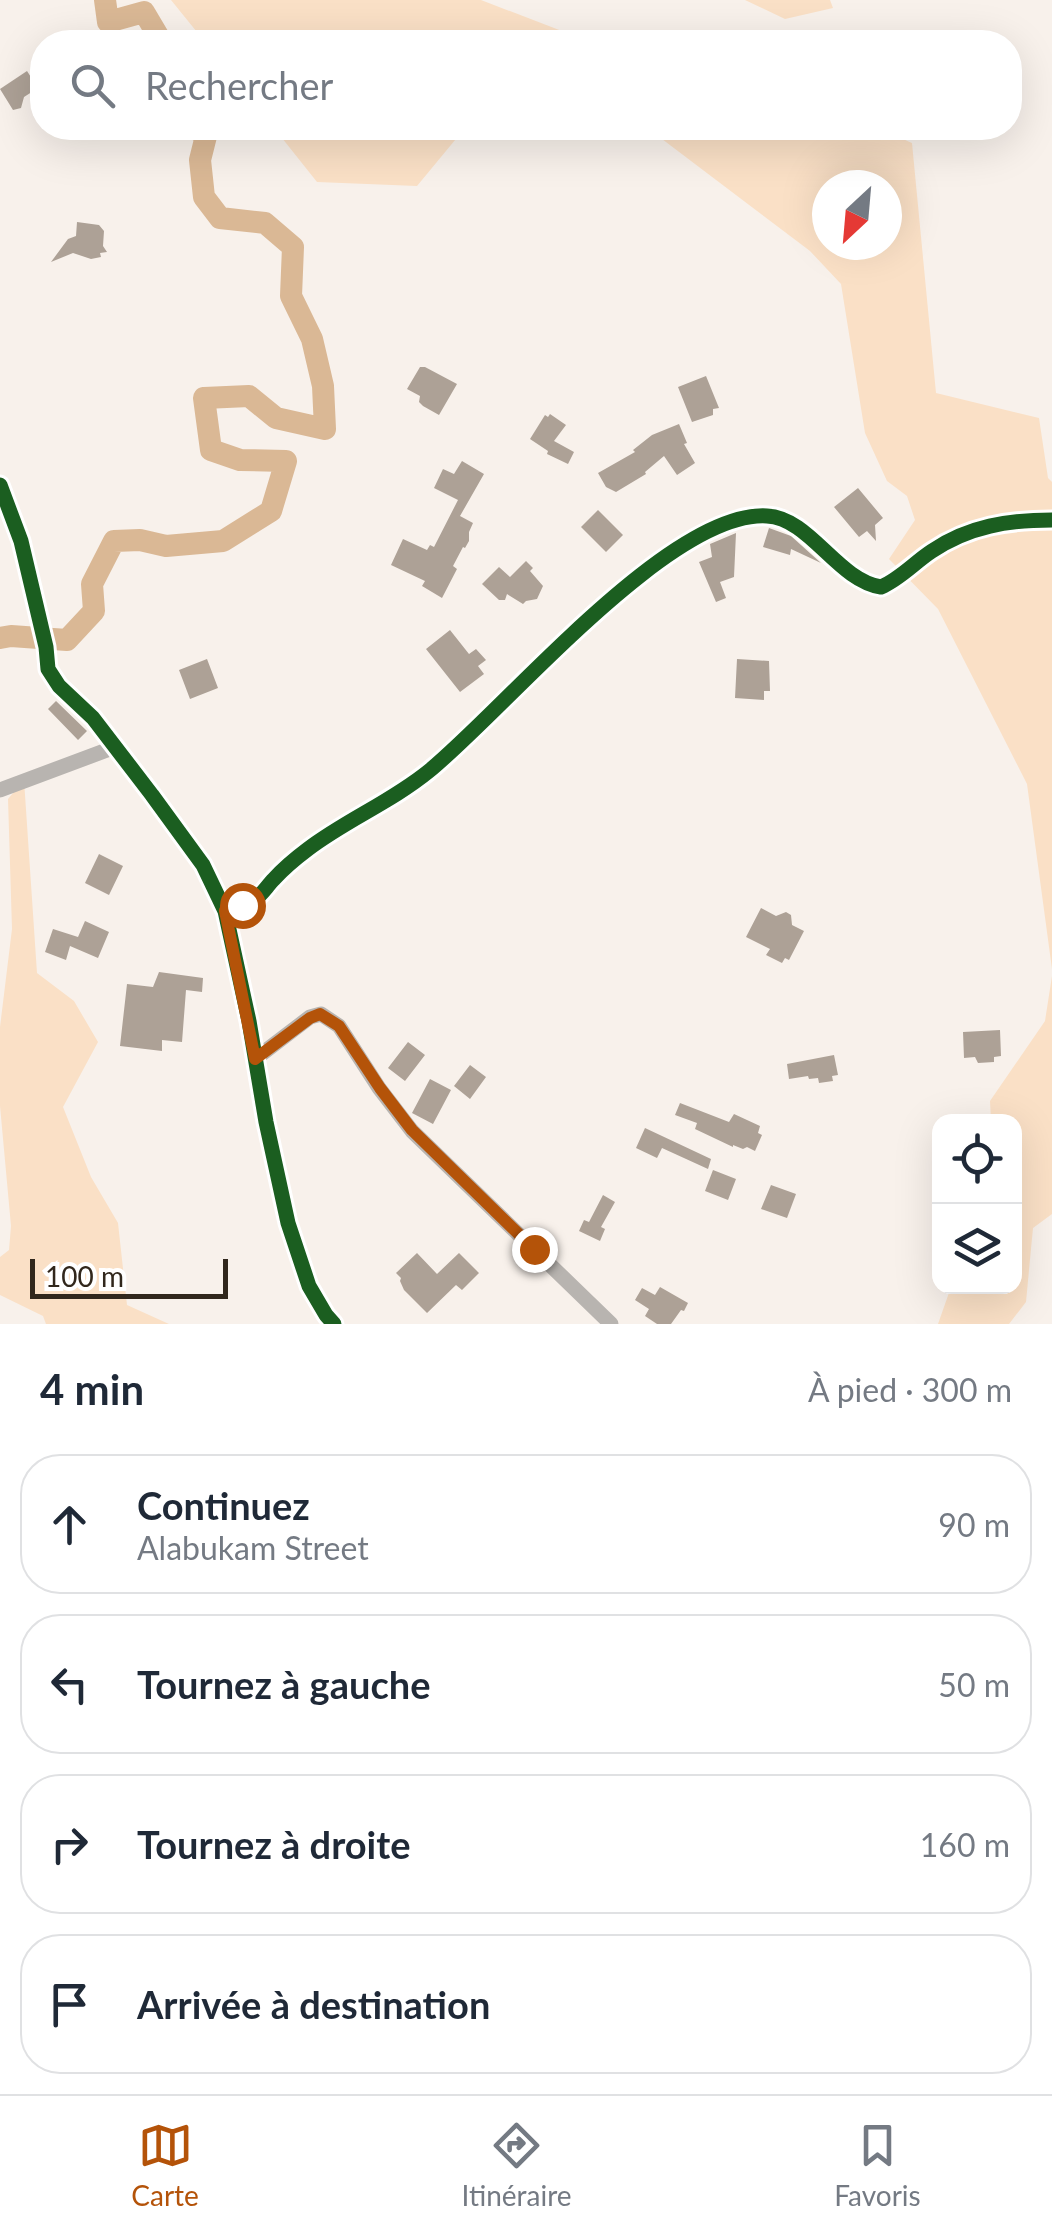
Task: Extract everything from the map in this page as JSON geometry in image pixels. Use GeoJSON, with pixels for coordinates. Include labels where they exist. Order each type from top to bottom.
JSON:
{"type":"FeatureCollection","features":[{"type":"Feature","properties":{"kind":"street"},"geometry":{"type":"LineString","coordinates":[[0,485],[21,541],[48,669],[59,686],[93,718],[203,865],[225,911],[288,1223],[309,1286],[334,1324]]}},
{"type":"Feature","properties":{"kind":"street"},"geometry":{"type":"LineString","coordinates":[[225,911],[252,902],[318,841],[398,795],[432,768],[610,600],[697,535],[720,524],[758,516],[783,519],[839,564],[872,586],[880,587],[946,542],[976,528],[1052,520]]}},
{"type":"Feature","properties":{"kind":"street"},"geometry":{"type":"LineString","coordinates":[[0,790],[115,747]]}},
{"type":"Feature","properties":{"kind":"street"},"geometry":{"type":"LineString","coordinates":[[255,1059],[310,1018],[320,1014],[330,1019],[422,1141],[611,1324]]}},
{"type":"Feature","properties":{"kind":"shaded area"},"geometry":{"type":"Polygon","coordinates":[[[171,0],[481,0],[559,30],[195,30],[171,0]]]}},
{"type":"Feature","properties":{"kind":"shaded area"},"geometry":{"type":"Polygon","coordinates":[[[745,0],[830,0],[833,8],[785,19],[745,0]]]}},
{"type":"Feature","properties":{"kind":"shaded area"},"geometry":{"type":"Polygon","coordinates":[[[284,140],[455,140],[417,186],[317,182],[284,140]]]}},
{"type":"Feature","properties":{"kind":"shaded area"},"geometry":{"type":"Polygon","coordinates":[[[663,140],[912,143],[936,393],[1039,418],[1048,478],[1052,482],[1052,969],[1027,784],[938,609],[889,559],[915,520],[907,496],[887,481],[865,433],[841,284],[818,260],[902,260],[902,170],[812,170],[812,253],[663,140]]]}},
{"type":"Feature","properties":{"kind":"shaded area"},"geometry":{"type":"Polygon","coordinates":[[[24,780],[37,973],[74,1001],[98,1042],[63,1107],[91,1177],[118,1223],[127,1305],[169,1324],[46,1324],[43,1316],[0,1295],[0,1257],[9,1250],[11,1226],[0,1106],[0,1027],[12,929],[8,799],[24,780]]]}},
{"type":"Feature","properties":{"kind":"shaded area"},"geometry":{"type":"Polygon","coordinates":[[[1052,976],[1052,1214],[1033,1228],[1026,1302],[1009,1324],[938,1324],[949,1294],[1022,1294],[1022,1114],[991,1114],[990,1101],[1045,1021],[1052,976]]]}},
{"type":"Feature","properties":{"kind":"building"},"geometry":{"type":"Polygon","coordinates":[[[27,71],[30,76],[30,93],[24,97],[21,108],[13,110],[0,89],[27,71]]]}},
{"type":"Feature","properties":{"kind":"building"},"geometry":{"type":"Polygon","coordinates":[[[77,222],[99,225],[104,231],[103,246],[107,252],[91,259],[73,253],[51,262],[68,239],[76,236],[77,222]]]}},
{"type":"Feature","properties":{"kind":"building"},"geometry":{"type":"Polygon","coordinates":[[[420,367],[457,384],[439,415],[423,406],[420,396],[407,389],[420,367]]]}},
{"type":"Feature","properties":{"kind":"building"},"geometry":{"type":"Polygon","coordinates":[[[706,376],[719,408],[713,409],[713,415],[692,422],[678,387],[706,376]]]}},
{"type":"Feature","properties":{"kind":"building"},"geometry":{"type":"Polygon","coordinates":[[[550,414],[566,425],[554,441],[574,452],[568,464],[547,454],[530,439],[545,415],[550,414]]]}},
{"type":"Feature","properties":{"kind":"building"},"geometry":{"type":"Polygon","coordinates":[[[679,424],[695,463],[677,475],[664,456],[646,474],[616,492],[606,487],[598,473],[635,452],[652,435],[679,424]]]}},
{"type":"Feature","properties":{"kind":"building"},"geometry":{"type":"Polygon","coordinates":[[[462,461],[484,474],[460,516],[473,523],[469,541],[453,566],[457,569],[442,598],[422,586],[425,581],[391,565],[403,539],[427,550],[430,545],[434,547],[458,500],[434,488],[443,469],[454,474],[462,461]]]}},
{"type":"Feature","properties":{"kind":"building"},"geometry":{"type":"Polygon","coordinates":[[[858,488],[883,518],[875,525],[876,541],[867,531],[859,537],[834,507],[858,488]]]}},
{"type":"Feature","properties":{"kind":"building"},"geometry":{"type":"Polygon","coordinates":[[[598,510],[623,535],[606,552],[581,527],[598,510]]]}},
{"type":"Feature","properties":{"kind":"building"},"geometry":{"type":"Polygon","coordinates":[[[769,528],[791,536],[821,563],[791,549],[790,555],[763,547],[769,528]]]}},
{"type":"Feature","properties":{"kind":"building"},"geometry":{"type":"Polygon","coordinates":[[[736,533],[734,577],[720,582],[726,598],[716,602],[699,562],[712,557],[710,544],[736,533]]]}},
{"type":"Feature","properties":{"kind":"building"},"geometry":{"type":"Polygon","coordinates":[[[526,561],[543,586],[537,599],[523,604],[507,594],[505,600],[499,600],[482,584],[499,567],[510,577],[526,561]]]}},
{"type":"Feature","properties":{"kind":"building"},"geometry":{"type":"Polygon","coordinates":[[[450,630],[469,654],[476,649],[486,660],[478,666],[484,674],[460,692],[426,649],[450,630]]]}},
{"type":"Feature","properties":{"kind":"building"},"geometry":{"type":"Polygon","coordinates":[[[207,659],[218,688],[190,699],[179,670],[207,659]]]}},
{"type":"Feature","properties":{"kind":"building"},"geometry":{"type":"Polygon","coordinates":[[[737,659],[769,661],[770,691],[764,691],[764,700],[735,698],[737,659]]]}},
{"type":"Feature","properties":{"kind":"building"},"geometry":{"type":"Polygon","coordinates":[[[56,701],[87,731],[78,740],[48,709],[56,701]]]}},
{"type":"Feature","properties":{"kind":"building"},"geometry":{"type":"Polygon","coordinates":[[[99,854],[123,866],[109,895],[85,883],[99,854]]]}},
{"type":"Feature","properties":{"kind":"building"},"geometry":{"type":"Polygon","coordinates":[[[761,908],[776,916],[786,912],[791,915],[792,925],[804,931],[789,960],[785,958],[782,963],[766,955],[770,949],[746,937],[761,908]]]}},
{"type":"Feature","properties":{"kind":"building"},"geometry":{"type":"Polygon","coordinates":[[[85,921],[109,932],[98,958],[70,946],[66,960],[45,952],[53,929],[78,937],[85,921]]]}},
{"type":"Feature","properties":{"kind":"building"},"geometry":{"type":"Polygon","coordinates":[[[159,972],[203,978],[202,992],[186,990],[182,1042],[162,1040],[162,1051],[120,1046],[127,984],[153,987],[159,972]]]}},
{"type":"Feature","properties":{"kind":"building"},"geometry":{"type":"Polygon","coordinates":[[[1000,1030],[1001,1056],[994,1057],[994,1062],[978,1063],[975,1057],[964,1058],[963,1032],[1000,1030]]]}},
{"type":"Feature","properties":{"kind":"building"},"geometry":{"type":"Polygon","coordinates":[[[408,1042],[425,1055],[405,1081],[388,1068],[408,1042]]]}},
{"type":"Feature","properties":{"kind":"building"},"geometry":{"type":"Polygon","coordinates":[[[834,1055],[838,1075],[832,1076],[833,1081],[819,1083],[818,1078],[808,1076],[789,1079],[787,1064],[834,1055]]]}},
{"type":"Feature","properties":{"kind":"building"},"geometry":{"type":"Polygon","coordinates":[[[470,1065],[486,1077],[470,1099],[454,1086],[470,1065]]]}},
{"type":"Feature","properties":{"kind":"building"},"geometry":{"type":"Polygon","coordinates":[[[430,1079],[451,1090],[433,1124],[412,1113],[430,1079]]]}},
{"type":"Feature","properties":{"kind":"building"},"geometry":{"type":"Polygon","coordinates":[[[680,1103],[729,1122],[734,1114],[760,1126],[758,1133],[762,1135],[755,1151],[733,1147],[695,1129],[697,1123],[675,1115],[680,1103]]]}},
{"type":"Feature","properties":{"kind":"building"},"geometry":{"type":"Polygon","coordinates":[[[645,1128],[711,1159],[708,1169],[662,1148],[657,1158],[636,1148],[645,1128]]]}},
{"type":"Feature","properties":{"kind":"building"},"geometry":{"type":"Polygon","coordinates":[[[713,1170],[736,1179],[728,1200],[705,1191],[713,1170]]]}},
{"type":"Feature","properties":{"kind":"building"},"geometry":{"type":"Polygon","coordinates":[[[771,1185],[796,1194],[787,1218],[761,1209],[771,1185]]]}},
{"type":"Feature","properties":{"kind":"building"},"geometry":{"type":"Polygon","coordinates":[[[603,1195],[615,1202],[601,1227],[605,1229],[600,1241],[579,1231],[584,1220],[589,1222],[603,1195]]]}},
{"type":"Feature","properties":{"kind":"building"},"geometry":{"type":"Polygon","coordinates":[[[417,1253],[437,1274],[459,1253],[479,1273],[462,1290],[456,1285],[427,1313],[404,1290],[396,1273],[417,1253]]]}},
{"type":"Feature","properties":{"kind":"building"},"geometry":{"type":"Polygon","coordinates":[[[660,1287],[688,1303],[671,1324],[657,1324],[645,1316],[649,1309],[635,1300],[642,1288],[655,1295],[660,1287]]]}},
{"type":"Feature","properties":{"kind":"waterway"},"geometry":{"type":"LineString","coordinates":[[105,0],[108,22],[144,12],[155,30]]}},
{"type":"Feature","properties":{"kind":"waterway"},"geometry":{"type":"LineString","coordinates":[[0,638],[67,640],[94,611],[92,584],[114,541],[140,540],[166,546],[223,541],[271,511],[286,461],[240,460],[211,450],[204,398],[249,396],[276,418],[325,429],[323,386],[312,339],[291,296],[293,247],[265,223],[220,218],[204,197],[200,160],[205,140]]}},
{"type":"Feature","properties":{"kind":"cycle path"},"geometry":{"type":"LineString","coordinates":[[0,485],[21,541],[48,669],[59,686],[93,718],[152,795],[203,865],[225,911],[288,1223],[309,1286],[334,1324]]}},
{"type":"Feature","properties":{"kind":"cycle path"},"geometry":{"type":"LineString","coordinates":[[225,911],[253,901],[308,849],[429,771],[637,578],[684,545],[728,523],[767,516],[782,519],[810,537],[851,573],[881,587],[946,542],[975,530],[1020,521],[1052,520]]}},
{"type":"Feature","properties":{"kind":"route"},"geometry":{"type":"LineString","coordinates":[[242,905],[225,911],[255,1059],[310,1018],[320,1014],[330,1019],[339,1026],[412,1130],[534,1249]]}}]}
